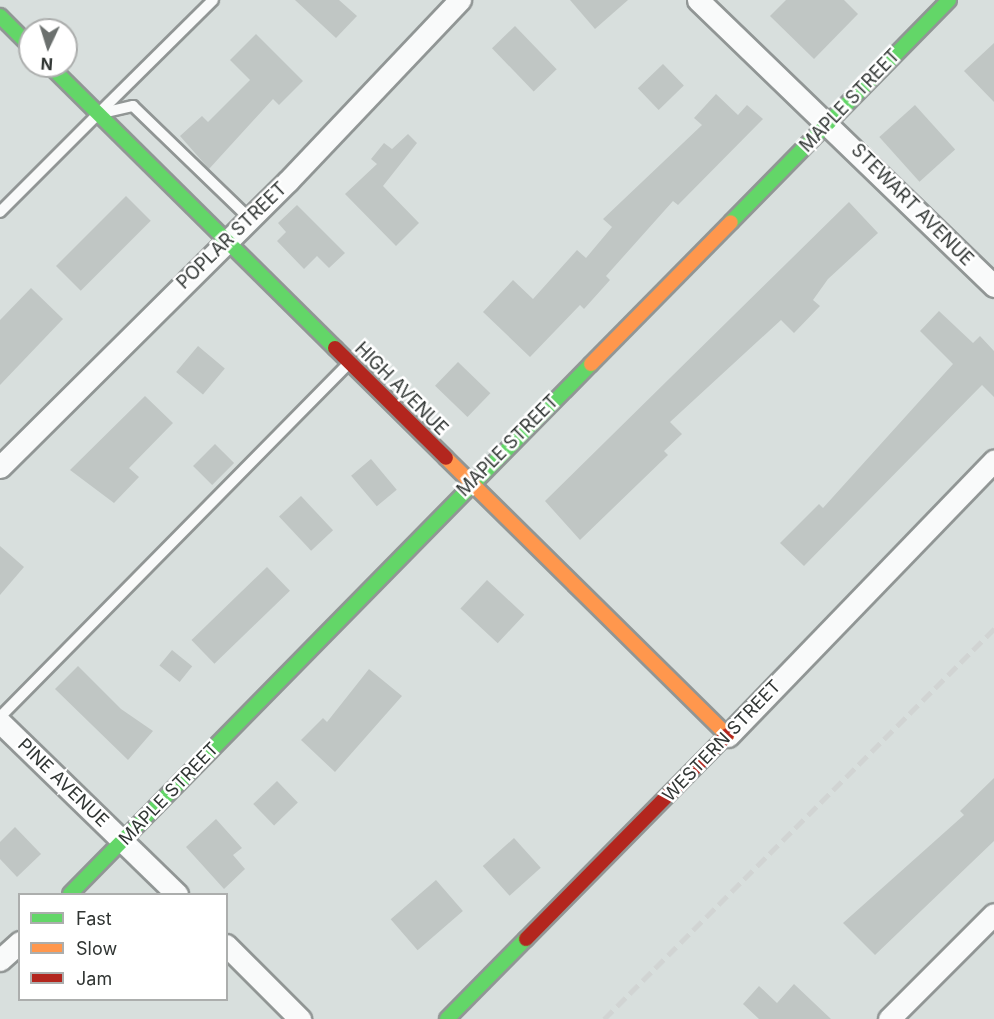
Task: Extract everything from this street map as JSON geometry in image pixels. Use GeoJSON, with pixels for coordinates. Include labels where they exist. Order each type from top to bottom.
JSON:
{"type":"FeatureCollection","features":[{"type":"Feature","properties":{"kind":"street","name":"POPLAR STREET"},"geometry":{"type":"LineString","coordinates":[[0,467],[250,219],[460,0]]}},
{"type":"Feature","properties":{"kind":"street","name":"STEWART AVENUE"},"geometry":{"type":"LineString","coordinates":[[699,0],[994,286]]}},
{"type":"Feature","properties":{"kind":"street","name":"MAPLE STREET"},"geometry":{"type":"LineString","coordinates":[[71,893],[470,483],[949,0]]}},
{"type":"Feature","properties":{"kind":"street"},"geometry":{"type":"LineString","coordinates":[[0,16],[18,34]]}},
{"type":"Feature","properties":{"kind":"street","name":"HIGH AVENUE"},"geometry":{"type":"LineString","coordinates":[[62,78],[728,736]]}},
{"type":"Feature","properties":{"kind":"street","name":"WESTERN STREET"},"geometry":{"type":"LineString","coordinates":[[447,1019],[728,736],[994,461]]}},
{"type":"Feature","properties":{"kind":"street","name":"PINE AVENUE"},"geometry":{"type":"LineString","coordinates":[[0,722],[176,893]]}},
{"type":"Feature","properties":{"kind":"street"},"geometry":{"type":"LineString","coordinates":[[889,1019],[994,914]]}},
{"type":"Feature","properties":{"kind":"street"},"geometry":{"type":"LineString","coordinates":[[0,960],[18,944]]}},
{"type":"Feature","properties":{"kind":"street"},"geometry":{"type":"LineString","coordinates":[[228,947],[300,1019]]}},
{"type":"Feature","properties":{"kind":"lane"},"geometry":{"type":"LineString","coordinates":[[0,212],[213,0]]}},
{"type":"Feature","properties":{"kind":"lane"},"geometry":{"type":"LineString","coordinates":[[98,114],[133,106],[250,219]]}},
{"type":"Feature","properties":{"kind":"lane"},"geometry":{"type":"LineString","coordinates":[[0,717],[350,363]]}},
{"type":"Feature","properties":{"kind":"building"},"geometry":{"type":"Polygon","coordinates":[[[295,0],[339,0],[357,16],[336,38],[295,0]]]}},
{"type":"Feature","properties":{"kind":"building"},"geometry":{"type":"Polygon","coordinates":[[[570,0],[628,0],[595,29],[570,0]]]}},
{"type":"Feature","properties":{"kind":"building"},"geometry":{"type":"Polygon","coordinates":[[[786,0],[844,0],[858,14],[814,59],[770,16],[786,0]]]}},
{"type":"Feature","properties":{"kind":"building"},"geometry":{"type":"Polygon","coordinates":[[[515,26],[557,69],[534,91],[492,48],[515,26]]]}},
{"type":"Feature","properties":{"kind":"building"},"geometry":{"type":"Polygon","coordinates":[[[256,34],[303,81],[279,105],[273,99],[209,169],[180,136],[202,116],[208,122],[250,80],[230,60],[256,34]]]}},
{"type":"Feature","properties":{"kind":"building"},"geometry":{"type":"Polygon","coordinates":[[[994,43],[994,102],[964,71],[994,43]]]}},
{"type":"Feature","properties":{"kind":"building"},"geometry":{"type":"Polygon","coordinates":[[[663,64],[684,86],[659,110],[638,88],[663,64]]]}},
{"type":"Feature","properties":{"kind":"building"},"geometry":{"type":"Polygon","coordinates":[[[716,94],[738,115],[747,105],[763,119],[678,205],[673,201],[606,276],[610,280],[584,309],[580,305],[530,357],[483,312],[513,280],[533,299],[577,250],[586,258],[612,227],[603,219],[702,125],[694,118],[716,94]]]}},
{"type":"Feature","properties":{"kind":"building"},"geometry":{"type":"Polygon","coordinates":[[[915,105],[955,150],[919,182],[879,137],[915,105]]]}},
{"type":"Feature","properties":{"kind":"building"},"geometry":{"type":"Polygon","coordinates":[[[408,134],[417,143],[383,186],[419,223],[396,246],[345,194],[377,164],[371,159],[384,143],[392,149],[408,134]]]}},
{"type":"Feature","properties":{"kind":"building"},"geometry":{"type":"Polygon","coordinates":[[[126,196],[151,221],[81,291],[56,266],[126,196]]]}},
{"type":"Feature","properties":{"kind":"building"},"geometry":{"type":"Polygon","coordinates":[[[849,202],[878,233],[828,279],[813,300],[820,306],[794,333],[781,320],[670,422],[682,434],[664,451],[668,455],[580,540],[545,501],[849,202]]]}},
{"type":"Feature","properties":{"kind":"building"},"geometry":{"type":"Polygon","coordinates":[[[297,205],[345,253],[329,268],[317,256],[304,269],[277,241],[286,232],[278,223],[297,205]]]}},
{"type":"Feature","properties":{"kind":"building"},"geometry":{"type":"Polygon","coordinates":[[[31,288],[63,319],[0,385],[0,320],[31,288]]]}},
{"type":"Feature","properties":{"kind":"building"},"geometry":{"type":"Polygon","coordinates":[[[939,311],[973,343],[980,336],[994,351],[994,397],[982,385],[804,566],[780,543],[819,504],[823,508],[953,364],[920,331],[939,311]]]}},
{"type":"Feature","properties":{"kind":"building"},"geometry":{"type":"Polygon","coordinates":[[[198,346],[225,368],[203,395],[176,372],[198,346]]]}},
{"type":"Feature","properties":{"kind":"building"},"geometry":{"type":"Polygon","coordinates":[[[458,362],[490,393],[467,417],[435,386],[458,362]]]}},
{"type":"Feature","properties":{"kind":"building"},"geometry":{"type":"Polygon","coordinates":[[[145,396],[173,423],[129,468],[139,477],[114,503],[70,470],[145,396]]]}},
{"type":"Feature","properties":{"kind":"building"},"geometry":{"type":"Polygon","coordinates":[[[215,444],[234,463],[212,485],[193,466],[215,444]]]}},
{"type":"Feature","properties":{"kind":"building"},"geometry":{"type":"Polygon","coordinates":[[[371,459],[397,490],[377,506],[351,476],[371,459]]]}},
{"type":"Feature","properties":{"kind":"building"},"geometry":{"type":"Polygon","coordinates":[[[301,496],[333,530],[311,551],[279,516],[301,496]]]}},
{"type":"Feature","properties":{"kind":"building"},"geometry":{"type":"Polygon","coordinates":[[[0,546],[24,567],[0,595],[0,546]]]}},
{"type":"Feature","properties":{"kind":"building"},"geometry":{"type":"Polygon","coordinates":[[[267,567],[290,591],[214,664],[191,640],[267,567]]]}},
{"type":"Feature","properties":{"kind":"building"},"geometry":{"type":"Polygon","coordinates":[[[487,580],[524,615],[498,643],[460,609],[487,580]]]}},
{"type":"Feature","properties":{"kind":"building"},"geometry":{"type":"Polygon","coordinates":[[[172,650],[192,666],[180,682],[159,666],[172,650]]]}},
{"type":"Feature","properties":{"kind":"building"},"geometry":{"type":"Polygon","coordinates":[[[78,666],[121,709],[153,731],[128,760],[55,689],[78,666]]]}},
{"type":"Feature","properties":{"kind":"building"},"geometry":{"type":"Polygon","coordinates":[[[369,669],[402,696],[335,772],[301,740],[323,718],[327,722],[369,669]]]}},
{"type":"Feature","properties":{"kind":"building"},"geometry":{"type":"Polygon","coordinates":[[[994,778],[994,841],[875,955],[843,923],[964,815],[960,811],[994,778]]]}},
{"type":"Feature","properties":{"kind":"building"},"geometry":{"type":"Polygon","coordinates":[[[277,781],[298,803],[274,826],[253,804],[277,781]]]}},
{"type":"Feature","properties":{"kind":"building"},"geometry":{"type":"Polygon","coordinates":[[[216,819],[242,848],[233,855],[245,869],[224,889],[186,847],[216,819]]]}},
{"type":"Feature","properties":{"kind":"building"},"geometry":{"type":"Polygon","coordinates":[[[15,827],[41,854],[17,877],[0,859],[0,842],[15,827]]]}},
{"type":"Feature","properties":{"kind":"building"},"geometry":{"type":"Polygon","coordinates":[[[514,838],[541,868],[510,896],[483,866],[514,838]]]}},
{"type":"Feature","properties":{"kind":"building"},"geometry":{"type":"Polygon","coordinates":[[[436,880],[463,911],[418,950],[391,919],[436,880]]]}},
{"type":"Feature","properties":{"kind":"building"},"geometry":{"type":"Polygon","coordinates":[[[794,984],[831,1019],[759,1019],[743,1004],[759,986],[777,1003],[794,984]]]}},
{"type":"Feature","properties":{"kind":"railway"},"geometry":{"type":"LineString","coordinates":[[604,1019],[994,629]]}},
{"type":"Feature","properties":{"kind":"traffic: fast"},"geometry":{"type":"LineString","coordinates":[[731,222],[949,0]]}},
{"type":"Feature","properties":{"kind":"traffic: fast"},"geometry":{"type":"LineString","coordinates":[[0,16],[18,34]]}},
{"type":"Feature","properties":{"kind":"traffic: fast"},"geometry":{"type":"LineString","coordinates":[[62,78],[335,348]]}},
{"type":"Feature","properties":{"kind":"traffic: fast"},"geometry":{"type":"LineString","coordinates":[[71,893],[591,364]]}},
{"type":"Feature","properties":{"kind":"traffic: fast"},"geometry":{"type":"LineString","coordinates":[[447,1019],[526,939]]}},
{"type":"Feature","properties":{"kind":"traffic: slow"},"geometry":{"type":"LineString","coordinates":[[591,364],[731,222]]}},
{"type":"Feature","properties":{"kind":"traffic: slow"},"geometry":{"type":"LineString","coordinates":[[446,458],[727,735]]}},
{"type":"Feature","properties":{"kind":"traffic: jam"},"geometry":{"type":"LineString","coordinates":[[335,348],[446,458]]}},
{"type":"Feature","properties":{"kind":"traffic: jam"},"geometry":{"type":"LineString","coordinates":[[526,939],[727,735]]}}]}
